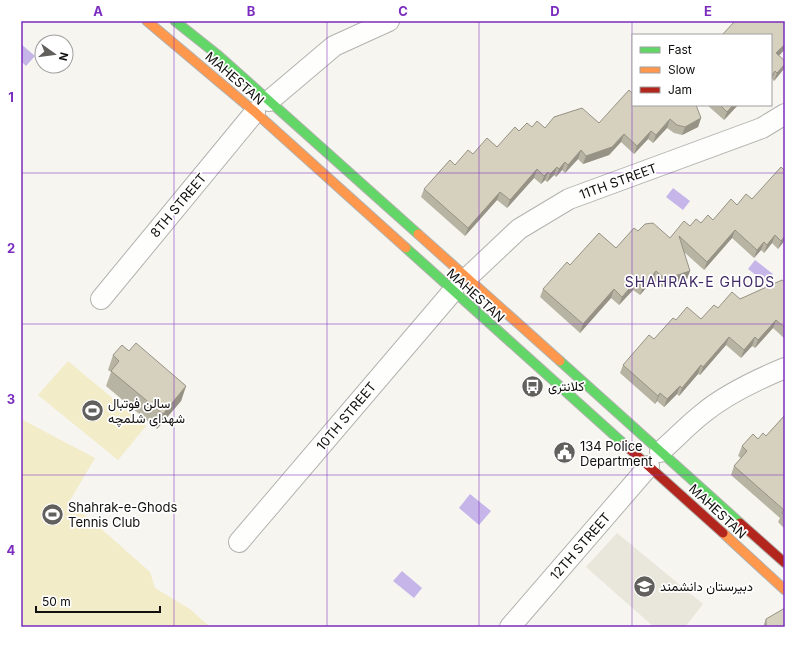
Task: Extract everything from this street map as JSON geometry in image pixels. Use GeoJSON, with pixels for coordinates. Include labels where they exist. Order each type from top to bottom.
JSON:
{"type":"FeatureCollection","features":[{"type":"Feature","properties":{"kind":"street","name":"MAHESTAN"},"geometry":{"type":"LineString","coordinates":[[147,21],[262,106],[453,291],[655,459],[783,586]]}},
{"type":"Feature","properties":{"kind":"street"},"geometry":{"type":"LineString","coordinates":[[175,21],[219,56],[262,106],[467,278],[655,459],[785,563]]}},
{"type":"Feature","properties":{"kind":"street","name":"8TH STREET"},"geometry":{"type":"LineString","coordinates":[[101,299],[262,106],[334,46],[389,21]]}},
{"type":"Feature","properties":{"kind":"street","name":"11TH STREET"},"geometry":{"type":"LineString","coordinates":[[467,278],[519,229],[569,199],[762,128],[785,114]]}},
{"type":"Feature","properties":{"kind":"street"},"geometry":{"type":"LineString","coordinates":[[453,291],[467,278]]}},
{"type":"Feature","properties":{"kind":"street","name":"10TH STREET"},"geometry":{"type":"LineString","coordinates":[[239,542],[453,291]]}},
{"type":"Feature","properties":{"kind":"street","name":"12TH STREET"},"geometry":{"type":"LineString","coordinates":[[510,627],[655,459],[702,414],[739,389],[785,368]]}},
{"type":"Feature","properties":{"kind":"shaded area"},"geometry":{"type":"Polygon","coordinates":[[[21,44],[34,55],[34,57],[26,66],[21,61],[21,44]]]}},
{"type":"Feature","properties":{"kind":"shaded area"},"geometry":{"type":"Polygon","coordinates":[[[673,188],[690,201],[683,210],[666,197],[673,188]]]}},
{"type":"Feature","properties":{"kind":"shaded area"},"geometry":{"type":"Polygon","coordinates":[[[755,260],[773,274],[766,283],[748,269],[755,260]]]}},
{"type":"Feature","properties":{"kind":"shaded area","name":"سالن فوتبال شهدای شلمچه"},"geometry":{"type":"Polygon","coordinates":[[[68,361],[146,426],[118,460],[38,395],[68,361]]]}},
{"type":"Feature","properties":{"kind":"shaded area","name":"Shahrak-e-Ghods Tennis Club"},"geometry":{"type":"Polygon","coordinates":[[[21,419],[95,458],[69,502],[150,572],[155,588],[190,609],[210,627],[21,627],[21,419]]]}},
{"type":"Feature","properties":{"kind":"shaded area"},"geometry":{"type":"Polygon","coordinates":[[[470,494],[491,511],[479,525],[459,508],[470,494]]]}},
{"type":"Feature","properties":{"kind":"shaded area","name":"دبیرستان دانشمند"},"geometry":{"type":"Polygon","coordinates":[[[617,533],[703,604],[685,627],[654,627],[586,567],[617,533]]]}},
{"type":"Feature","properties":{"kind":"shaded area"},"geometry":{"type":"Polygon","coordinates":[[[402,571],[422,588],[414,598],[393,581],[402,571]]]}},
{"type":"Feature","properties":{"kind":"building"},"geometry":{"type":"Polygon","coordinates":[[[735,21],[785,21],[785,44],[776,53],[785,61],[785,64],[777,73],[775,71],[772,75],[772,34],[723,34],[735,21]]]}},
{"type":"Feature","properties":{"kind":"building"},"geometry":{"type":"Polygon","coordinates":[[[629,90],[632,93],[632,106],[696,106],[701,118],[685,127],[677,125],[670,119],[656,135],[651,131],[637,146],[624,134],[612,147],[586,156],[581,150],[568,165],[565,162],[559,169],[557,167],[550,174],[548,172],[544,176],[537,169],[510,200],[500,192],[468,228],[424,189],[450,160],[455,165],[468,150],[473,154],[487,138],[497,147],[515,127],[519,131],[527,123],[532,127],[537,121],[545,128],[554,117],[582,108],[599,123],[629,90]]]}},
{"type":"Feature","properties":{"kind":"building"},"geometry":{"type":"Polygon","coordinates":[[[721,106],[732,106],[727,112],[721,106]]]}},
{"type":"Feature","properties":{"kind":"building"},"geometry":{"type":"Polygon","coordinates":[[[781,167],[785,171],[785,236],[781,241],[775,235],[767,245],[764,242],[757,250],[735,230],[707,262],[679,236],[690,271],[665,279],[656,271],[643,287],[636,281],[622,297],[614,289],[583,324],[543,289],[567,262],[570,265],[599,233],[616,248],[634,228],[638,231],[645,224],[653,223],[670,238],[684,221],[690,226],[696,219],[701,223],[708,215],[713,220],[731,199],[737,205],[746,194],[752,199],[781,167]]]}},
{"type":"Feature","properties":{"kind":"building"},"geometry":{"type":"Polygon","coordinates":[[[782,280],[785,282],[785,328],[776,320],[758,340],[755,337],[744,350],[729,337],[703,367],[701,365],[682,388],[680,386],[667,399],[660,393],[658,396],[623,365],[649,335],[654,339],[673,318],[676,320],[687,307],[701,319],[714,305],[718,308],[732,292],[740,299],[782,280]]]}},
{"type":"Feature","properties":{"kind":"building"},"geometry":{"type":"Polygon","coordinates":[[[136,343],[186,386],[163,414],[111,371],[119,361],[113,355],[122,345],[129,351],[136,343]]]}},
{"type":"Feature","properties":{"kind":"building"},"geometry":{"type":"Polygon","coordinates":[[[785,415],[785,516],[782,513],[784,510],[734,466],[747,451],[742,446],[753,434],[758,439],[763,433],[766,436],[785,415]]]}},
{"type":"Feature","properties":{"kind":"building"},"geometry":{"type":"Polygon","coordinates":[[[785,608],[785,627],[766,627],[766,619],[785,608]]]}},
{"type":"Feature","properties":{"kind":"traffic: fast"},"geometry":{"type":"LineString","coordinates":[[175,21],[219,56],[418,234]]}},
{"type":"Feature","properties":{"kind":"traffic: fast"},"geometry":{"type":"LineString","coordinates":[[406,248],[624,444]]}},
{"type":"Feature","properties":{"kind":"traffic: fast"},"geometry":{"type":"LineString","coordinates":[[560,361],[740,523]]}},
{"type":"Feature","properties":{"kind":"traffic: slow"},"geometry":{"type":"LineString","coordinates":[[147,21],[255,112],[406,248]]}},
{"type":"Feature","properties":{"kind":"traffic: slow"},"geometry":{"type":"LineString","coordinates":[[418,234],[560,361]]}},
{"type":"Feature","properties":{"kind":"traffic: slow"},"geometry":{"type":"LineString","coordinates":[[723,533],[785,590]]}},
{"type":"Feature","properties":{"kind":"traffic: jam"},"geometry":{"type":"LineString","coordinates":[[624,444],[723,533]]}},
{"type":"Feature","properties":{"kind":"traffic: jam"},"geometry":{"type":"LineString","coordinates":[[740,523],[785,563]]}},
{"type":"Feature","properties":{"kind":"place","name":"کلانتری"},"geometry":{"type":"Point","coordinates":[533,386]}},
{"type":"Feature","properties":{"kind":"place","name":"سالن فوتبال شهدای شلمچه"},"geometry":{"type":"Point","coordinates":[92,410]}},
{"type":"Feature","properties":{"kind":"place","name":"134 Police Department"},"geometry":{"type":"Point","coordinates":[564,453]}},
{"type":"Feature","properties":{"kind":"place","name":"Shahrak-e-Ghods Tennis Club"},"geometry":{"type":"Point","coordinates":[52,514]}},
{"type":"Feature","properties":{"kind":"place","name":"دبیرستان دانشمند"},"geometry":{"type":"Point","coordinates":[644,586]}},
{"type":"Feature","properties":{"kind":"district","name":"SHAHRAK-E GHODS"},"geometry":{"type":"Point","coordinates":[700,282]}}]}
